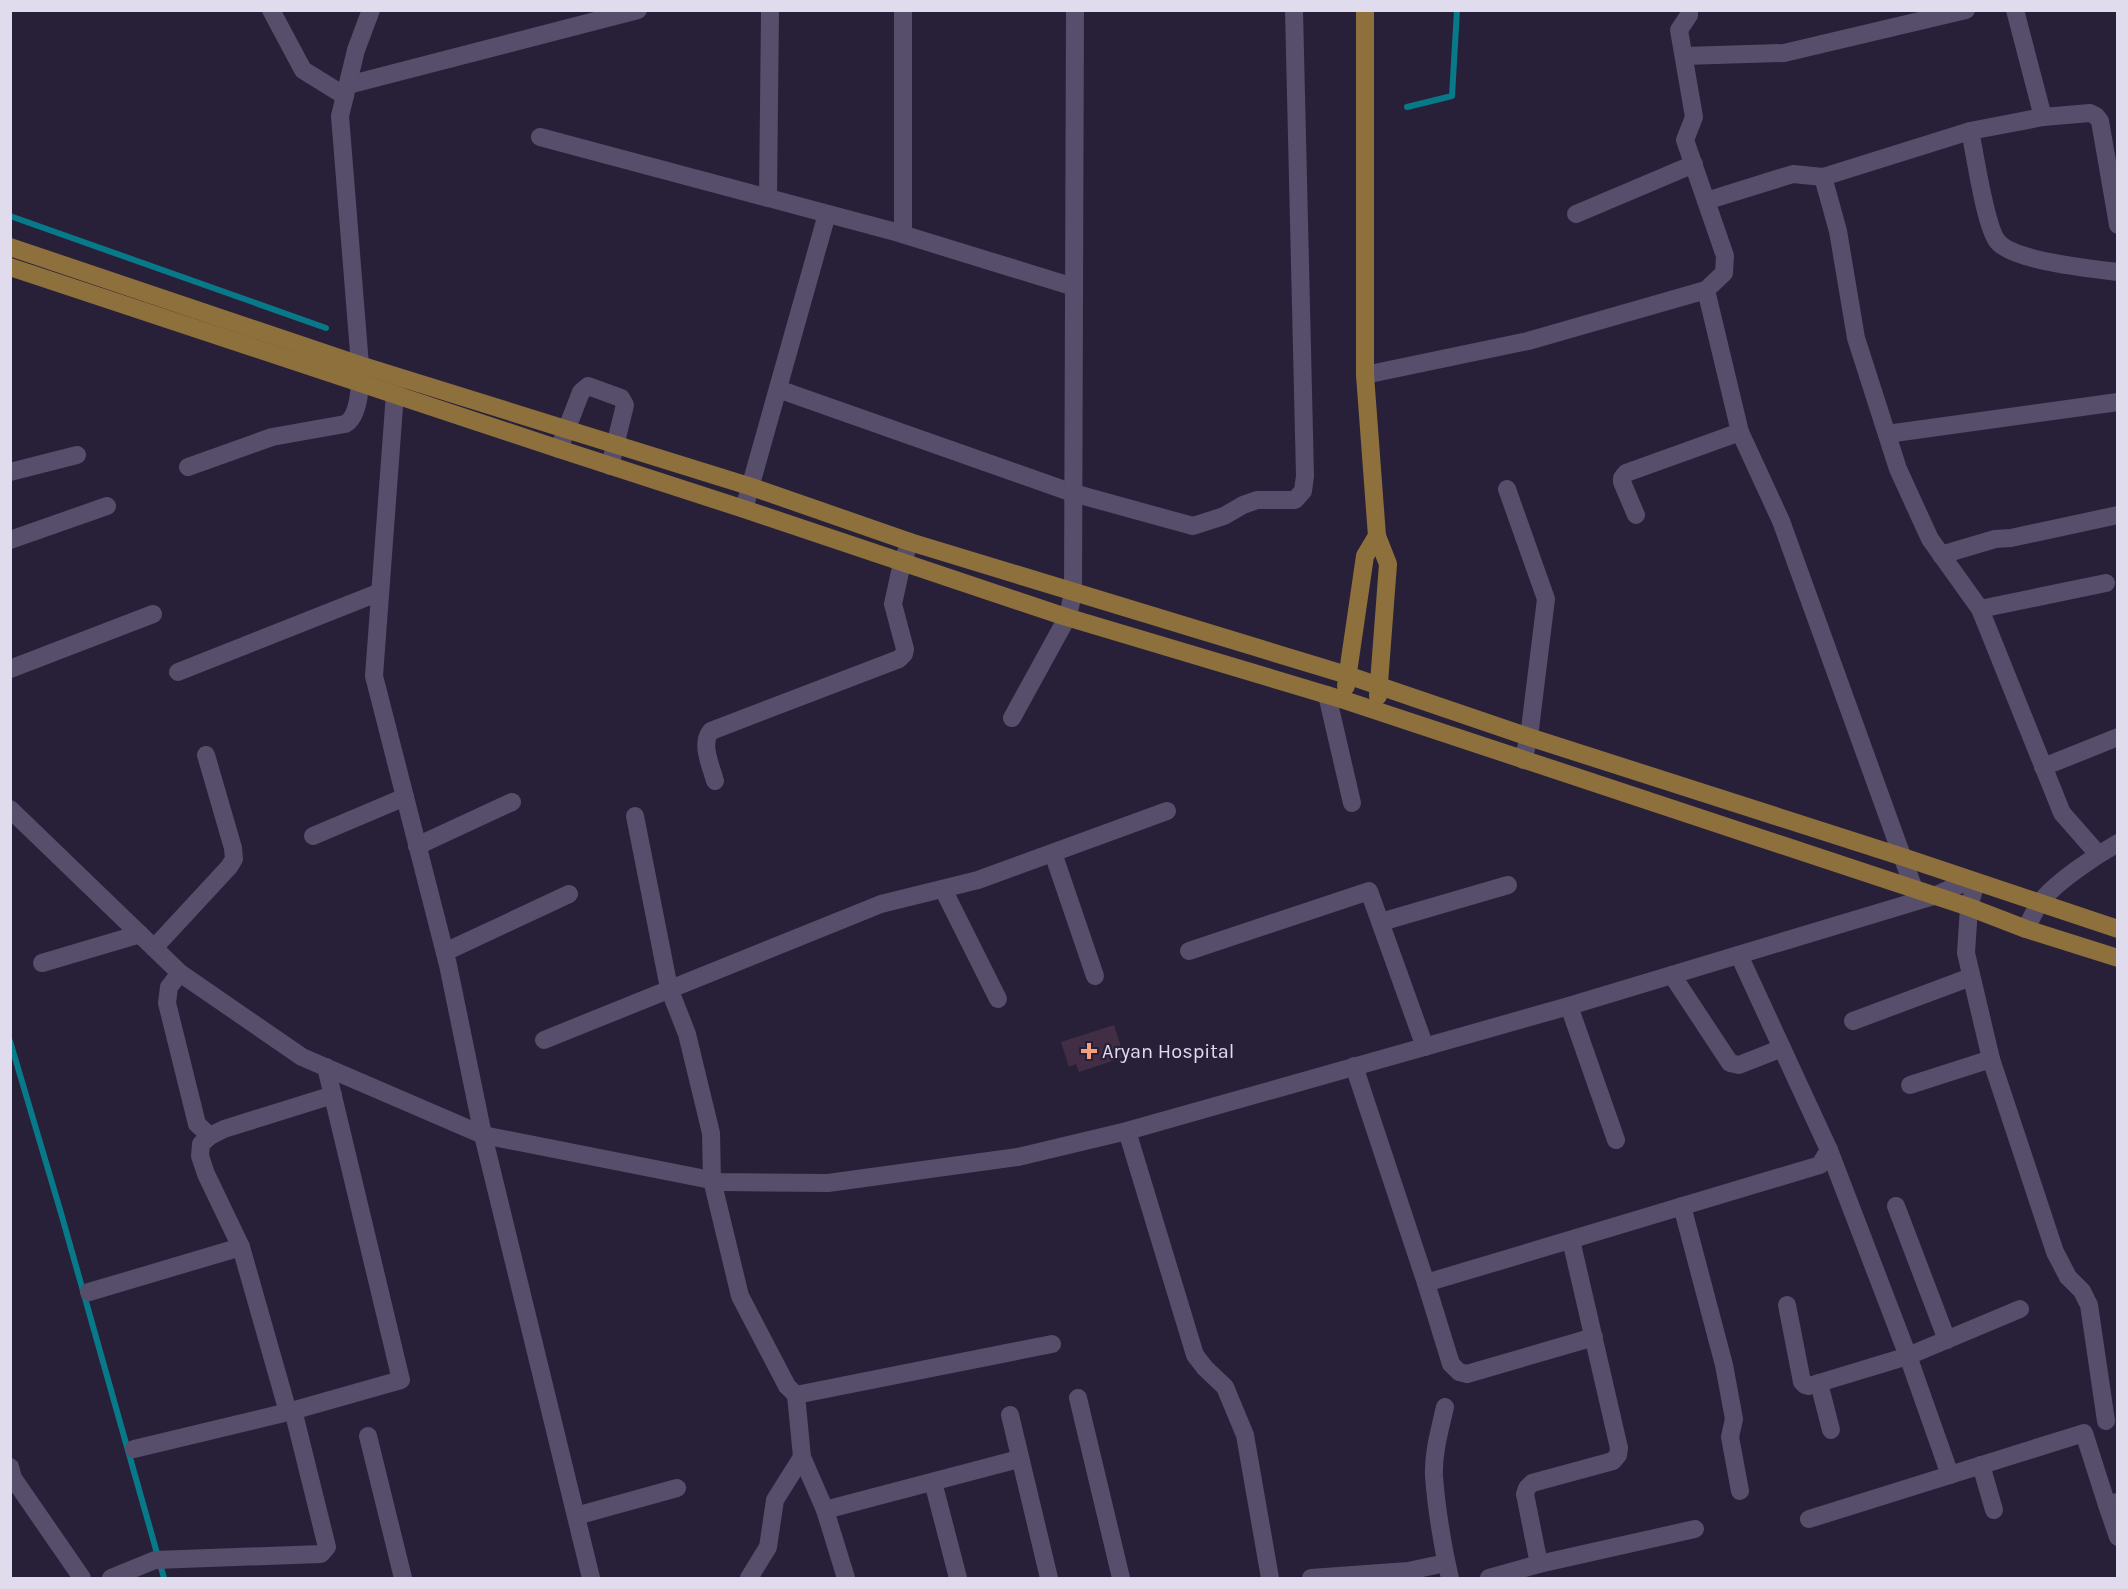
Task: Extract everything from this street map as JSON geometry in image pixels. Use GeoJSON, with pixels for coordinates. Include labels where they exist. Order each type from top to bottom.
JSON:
{"type":"FeatureCollection","features":[{"type":"Feature","properties":{"kind":"main road"},"geometry":{"type":"LineString","coordinates":[[1365,10],[1365,375],[1377,537],[1388,564],[1380,686],[1375,710]]}},
{"type":"Feature","properties":{"kind":"main road"},"geometry":{"type":"LineString","coordinates":[[10,247],[396,385],[559,449],[744,508],[902,563],[1375,710],[1969,907],[2025,929],[2118,958]]}},
{"type":"Feature","properties":{"kind":"main road"},"geometry":{"type":"LineString","coordinates":[[10,267],[361,373]]}},
{"type":"Feature","properties":{"kind":"main road"},"geometry":{"type":"LineString","coordinates":[[396,385],[565,428],[616,444],[752,487],[910,542],[1347,675],[1529,737],[1903,857],[2118,929]]}},
{"type":"Feature","properties":{"kind":"main road"},"geometry":{"type":"LineString","coordinates":[[1336,698],[1347,675],[1365,556],[1377,537]]}},
{"type":"Feature","properties":{"kind":"street"},"geometry":{"type":"LineString","coordinates":[[271,10],[303,70],[346,90],[638,10]]}},
{"type":"Feature","properties":{"kind":"street"},"geometry":{"type":"LineString","coordinates":[[188,467],[272,438],[350,421],[354,416],[361,373],[340,116],[356,50],[370,10]]}},
{"type":"Feature","properties":{"kind":"street"},"geometry":{"type":"LineString","coordinates":[[768,198],[770,10]]}},
{"type":"Feature","properties":{"kind":"street"},"geometry":{"type":"LineString","coordinates":[[903,10],[903,234]]}},
{"type":"Feature","properties":{"kind":"street"},"geometry":{"type":"LineString","coordinates":[[1012,718],[1068,616],[1073,593],[1075,10]]}},
{"type":"Feature","properties":{"kind":"street"},"geometry":{"type":"LineString","coordinates":[[778,389],[1073,493],[1193,526],[1224,516],[1257,500],[1295,500],[1303,490],[1304,464],[1294,10]]}},
{"type":"Feature","properties":{"kind":"street"},"geometry":{"type":"LineString","coordinates":[[1365,375],[1528,341],[1706,290],[1724,273],[1725,256],[1685,140],[1694,117],[1679,30],[1689,15],[1689,10]]}},
{"type":"Feature","properties":{"kind":"street"},"geometry":{"type":"LineString","coordinates":[[1684,56],[1784,53],[1966,10]]}},
{"type":"Feature","properties":{"kind":"street"},"geometry":{"type":"LineString","coordinates":[[2015,10],[2043,117]]}},
{"type":"Feature","properties":{"kind":"street"},"geometry":{"type":"LineString","coordinates":[[1706,201],[1793,174],[1823,177],[1970,130],[2043,117],[2090,113],[2100,121],[2113,163],[2118,225]]}},
{"type":"Feature","properties":{"kind":"street"},"geometry":{"type":"LineString","coordinates":[[1970,130],[1990,228],[1998,243],[2011,252],[2063,264],[2118,272]]}},
{"type":"Feature","properties":{"kind":"street"},"geometry":{"type":"LineString","coordinates":[[540,136],[903,234],[1074,287]]}},
{"type":"Feature","properties":{"kind":"street"},"geometry":{"type":"LineString","coordinates":[[1575,214],[1694,164]]}},
{"type":"Feature","properties":{"kind":"street"},"geometry":{"type":"LineString","coordinates":[[1823,177],[1838,231],[1856,338],[1902,479],[1930,539],[1980,609],[2062,813],[2098,855]]}},
{"type":"Feature","properties":{"kind":"street"},"geometry":{"type":"LineString","coordinates":[[744,508],[752,487],[827,214]]}},
{"type":"Feature","properties":{"kind":"street"},"geometry":{"type":"LineString","coordinates":[[1706,290],[1740,432],[1781,521],[1914,889]]}},
{"type":"Feature","properties":{"kind":"street"},"geometry":{"type":"LineString","coordinates":[[396,385],[374,676],[445,952],[483,1135],[591,1578]]}},
{"type":"Feature","properties":{"kind":"street"},"geometry":{"type":"LineString","coordinates":[[559,449],[565,428],[581,392],[588,386],[624,401],[625,405],[610,466]]}},
{"type":"Feature","properties":{"kind":"street"},"geometry":{"type":"LineString","coordinates":[[1887,434],[2118,402]]}},
{"type":"Feature","properties":{"kind":"street"},"geometry":{"type":"LineString","coordinates":[[1636,515],[1622,482],[1626,473],[1740,432]]}},
{"type":"Feature","properties":{"kind":"street"},"geometry":{"type":"LineString","coordinates":[[10,472],[77,455]]}},
{"type":"Feature","properties":{"kind":"street"},"geometry":{"type":"LineString","coordinates":[[1507,489],[1546,599],[1529,737],[1523,760]]}},
{"type":"Feature","properties":{"kind":"street"},"geometry":{"type":"LineString","coordinates":[[10,540],[107,506]]}},
{"type":"Feature","properties":{"kind":"street"},"geometry":{"type":"LineString","coordinates":[[1941,555],[1995,539],[2011,538],[2118,515]]}},
{"type":"Feature","properties":{"kind":"street"},"geometry":{"type":"LineString","coordinates":[[715,781],[705,743],[711,731],[899,659],[904,654],[905,648],[893,604],[902,563],[910,542]]}},
{"type":"Feature","properties":{"kind":"street"},"geometry":{"type":"LineString","coordinates":[[1980,609],[2106,583]]}},
{"type":"Feature","properties":{"kind":"street"},"geometry":{"type":"LineString","coordinates":[[178,672],[380,592]]}},
{"type":"Feature","properties":{"kind":"street"},"geometry":{"type":"LineString","coordinates":[[10,669],[153,614]]}},
{"type":"Feature","properties":{"kind":"street"},"geometry":{"type":"LineString","coordinates":[[1336,698],[1352,803]]}},
{"type":"Feature","properties":{"kind":"street"},"geometry":{"type":"LineString","coordinates":[[2043,767],[2118,737]]}},
{"type":"Feature","properties":{"kind":"street"},"geometry":{"type":"LineString","coordinates":[[154,948],[234,859],[233,848],[206,755]]}},
{"type":"Feature","properties":{"kind":"street"},"geometry":{"type":"LineString","coordinates":[[313,836],[405,797]]}},
{"type":"Feature","properties":{"kind":"street"},"geometry":{"type":"LineString","coordinates":[[417,846],[512,802]]}},
{"type":"Feature","properties":{"kind":"street"},"geometry":{"type":"LineString","coordinates":[[10,809],[180,973],[302,1057],[483,1135],[721,1182],[828,1183],[1018,1157],[1127,1131],[1569,1006],[1934,896],[1973,881],[1966,953],[1991,1059],[2055,1252],[2068,1277],[2082,1292],[2089,1305],[2112,1420],[2091,1426],[2084,1433],[1809,1519]]}},
{"type":"Feature","properties":{"kind":"street"},"geometry":{"type":"LineString","coordinates":[[544,1040],[881,904],[978,880],[1167,811]]}},
{"type":"Feature","properties":{"kind":"street"},"geometry":{"type":"LineString","coordinates":[[635,816],[669,988],[687,1034],[711,1133],[712,1180],[740,1296],[787,1386],[796,1395],[802,1457],[825,1510],[846,1578]]}},
{"type":"Feature","properties":{"kind":"street"},"geometry":{"type":"LineString","coordinates":[[2025,929],[2040,903],[2065,880],[2118,843]]}},
{"type":"Feature","properties":{"kind":"street"},"geometry":{"type":"LineString","coordinates":[[1053,853],[1095,976]]}},
{"type":"Feature","properties":{"kind":"street"},"geometry":{"type":"LineString","coordinates":[[1381,922],[1508,885]]}},
{"type":"Feature","properties":{"kind":"street"},"geometry":{"type":"LineString","coordinates":[[943,889],[998,999]]}},
{"type":"Feature","properties":{"kind":"street"},"geometry":{"type":"LineString","coordinates":[[1189,951],[1370,891],[1425,1047]]}},
{"type":"Feature","properties":{"kind":"street"},"geometry":{"type":"LineString","coordinates":[[445,952],[569,894]]}},
{"type":"Feature","properties":{"kind":"street"},"geometry":{"type":"LineString","coordinates":[[42,963],[140,934]]}},
{"type":"Feature","properties":{"kind":"street"},"geometry":{"type":"LineString","coordinates":[[1739,955],[1828,1150],[1908,1356],[1950,1475]]}},
{"type":"Feature","properties":{"kind":"street"},"geometry":{"type":"LineString","coordinates":[[180,973],[169,987],[167,1003],[197,1124],[210,1136]]}},
{"type":"Feature","properties":{"kind":"street"},"geometry":{"type":"LineString","coordinates":[[1672,975],[1730,1063],[1739,1065],[1782,1048]]}},
{"type":"Feature","properties":{"kind":"street"},"geometry":{"type":"LineString","coordinates":[[1853,1021],[1971,977]]}},
{"type":"Feature","properties":{"kind":"street"},"geometry":{"type":"LineString","coordinates":[[1569,1006],[1616,1140]]}},
{"type":"Feature","properties":{"kind":"street"},"geometry":{"type":"LineString","coordinates":[[1910,1085],[1991,1059]]}},
{"type":"Feature","properties":{"kind":"street"},"geometry":{"type":"LineString","coordinates":[[1354,1066],[1451,1364],[1459,1372],[1467,1374],[1594,1337]]}},
{"type":"Feature","properties":{"kind":"street"},"geometry":{"type":"LineString","coordinates":[[134,1449],[291,1411],[401,1380],[326,1067]]}},
{"type":"Feature","properties":{"kind":"street"},"geometry":{"type":"LineString","coordinates":[[111,1578],[155,1560],[321,1554],[327,1547],[291,1411],[241,1247],[206,1174],[200,1156],[201,1144],[224,1129],[333,1095]]}},
{"type":"Feature","properties":{"kind":"street"},"geometry":{"type":"LineString","coordinates":[[1127,1131],[1195,1355],[1225,1387],[1245,1435],[1270,1578]]}},
{"type":"Feature","properties":{"kind":"street"},"geometry":{"type":"LineString","coordinates":[[1426,1283],[1820,1165],[1828,1150]]}},
{"type":"Feature","properties":{"kind":"street"},"geometry":{"type":"LineString","coordinates":[[1682,1206],[1724,1365],[1734,1419],[1730,1437],[1740,1491]]}},
{"type":"Feature","properties":{"kind":"street"},"geometry":{"type":"LineString","coordinates":[[1896,1206],[1947,1340]]}},
{"type":"Feature","properties":{"kind":"street"},"geometry":{"type":"LineString","coordinates":[[1539,1564],[1525,1494],[1527,1488],[1532,1483],[1614,1461],[1619,1448],[1571,1240]]}},
{"type":"Feature","properties":{"kind":"street"},"geometry":{"type":"LineString","coordinates":[[89,1292],[241,1247]]}},
{"type":"Feature","properties":{"kind":"street"},"geometry":{"type":"LineString","coordinates":[[1787,1305],[1802,1382],[1809,1386],[1908,1356],[2020,1309]]}},
{"type":"Feature","properties":{"kind":"street"},"geometry":{"type":"LineString","coordinates":[[796,1395],[1052,1344]]}},
{"type":"Feature","properties":{"kind":"street"},"geometry":{"type":"LineString","coordinates":[[1819,1383],[1831,1430]]}},
{"type":"Feature","properties":{"kind":"street"},"geometry":{"type":"LineString","coordinates":[[1078,1398],[1121,1578]]}},
{"type":"Feature","properties":{"kind":"street"},"geometry":{"type":"LineString","coordinates":[[1311,1578],[1448,1570],[1434,1475],[1445,1407]]}},
{"type":"Feature","properties":{"kind":"street"},"geometry":{"type":"LineString","coordinates":[[1010,1415],[1049,1578]]}},
{"type":"Feature","properties":{"kind":"street"},"geometry":{"type":"LineString","coordinates":[[2084,1433],[2112,1504],[2118,1536]]}},
{"type":"Feature","properties":{"kind":"street"},"geometry":{"type":"LineString","coordinates":[[368,1436],[403,1578]]}},
{"type":"Feature","properties":{"kind":"street"},"geometry":{"type":"LineString","coordinates":[[749,1578],[768,1547],[775,1500],[802,1457]]}},
{"type":"Feature","properties":{"kind":"street"},"geometry":{"type":"LineString","coordinates":[[825,1510],[1019,1459]]}},
{"type":"Feature","properties":{"kind":"street"},"geometry":{"type":"LineString","coordinates":[[1981,1465],[1994,1510]]}},
{"type":"Feature","properties":{"kind":"street"},"geometry":{"type":"LineString","coordinates":[[10,1467],[13,1478],[82,1578]]}},
{"type":"Feature","properties":{"kind":"street"},"geometry":{"type":"LineString","coordinates":[[933,1482],[958,1578]]}},
{"type":"Feature","properties":{"kind":"street"},"geometry":{"type":"LineString","coordinates":[[576,1516],[677,1488]]}},
{"type":"Feature","properties":{"kind":"street"},"geometry":{"type":"LineString","coordinates":[[1489,1578],[1539,1564],[1695,1529]]}},
{"type":"Feature","properties":{"kind":"building"},"geometry":{"type":"Polygon","coordinates":[[[1114,1025],[1124,1057],[1079,1072],[1076,1064],[1069,1067],[1061,1042],[1114,1025]]]}},
{"type":"Feature","properties":{"kind":"waterway"},"geometry":{"type":"LineString","coordinates":[[1407,107],[1452,96],[1457,10]]}},
{"type":"Feature","properties":{"kind":"waterway"},"geometry":{"type":"LineString","coordinates":[[10,216],[326,328]]}},
{"type":"Feature","properties":{"kind":"waterway"},"geometry":{"type":"LineString","coordinates":[[10,1041],[164,1578]]}},
{"type":"Feature","properties":{"kind":"place","name":"Aryan Hospital"},"geometry":{"type":"Point","coordinates":[1089,1051]}}]}
